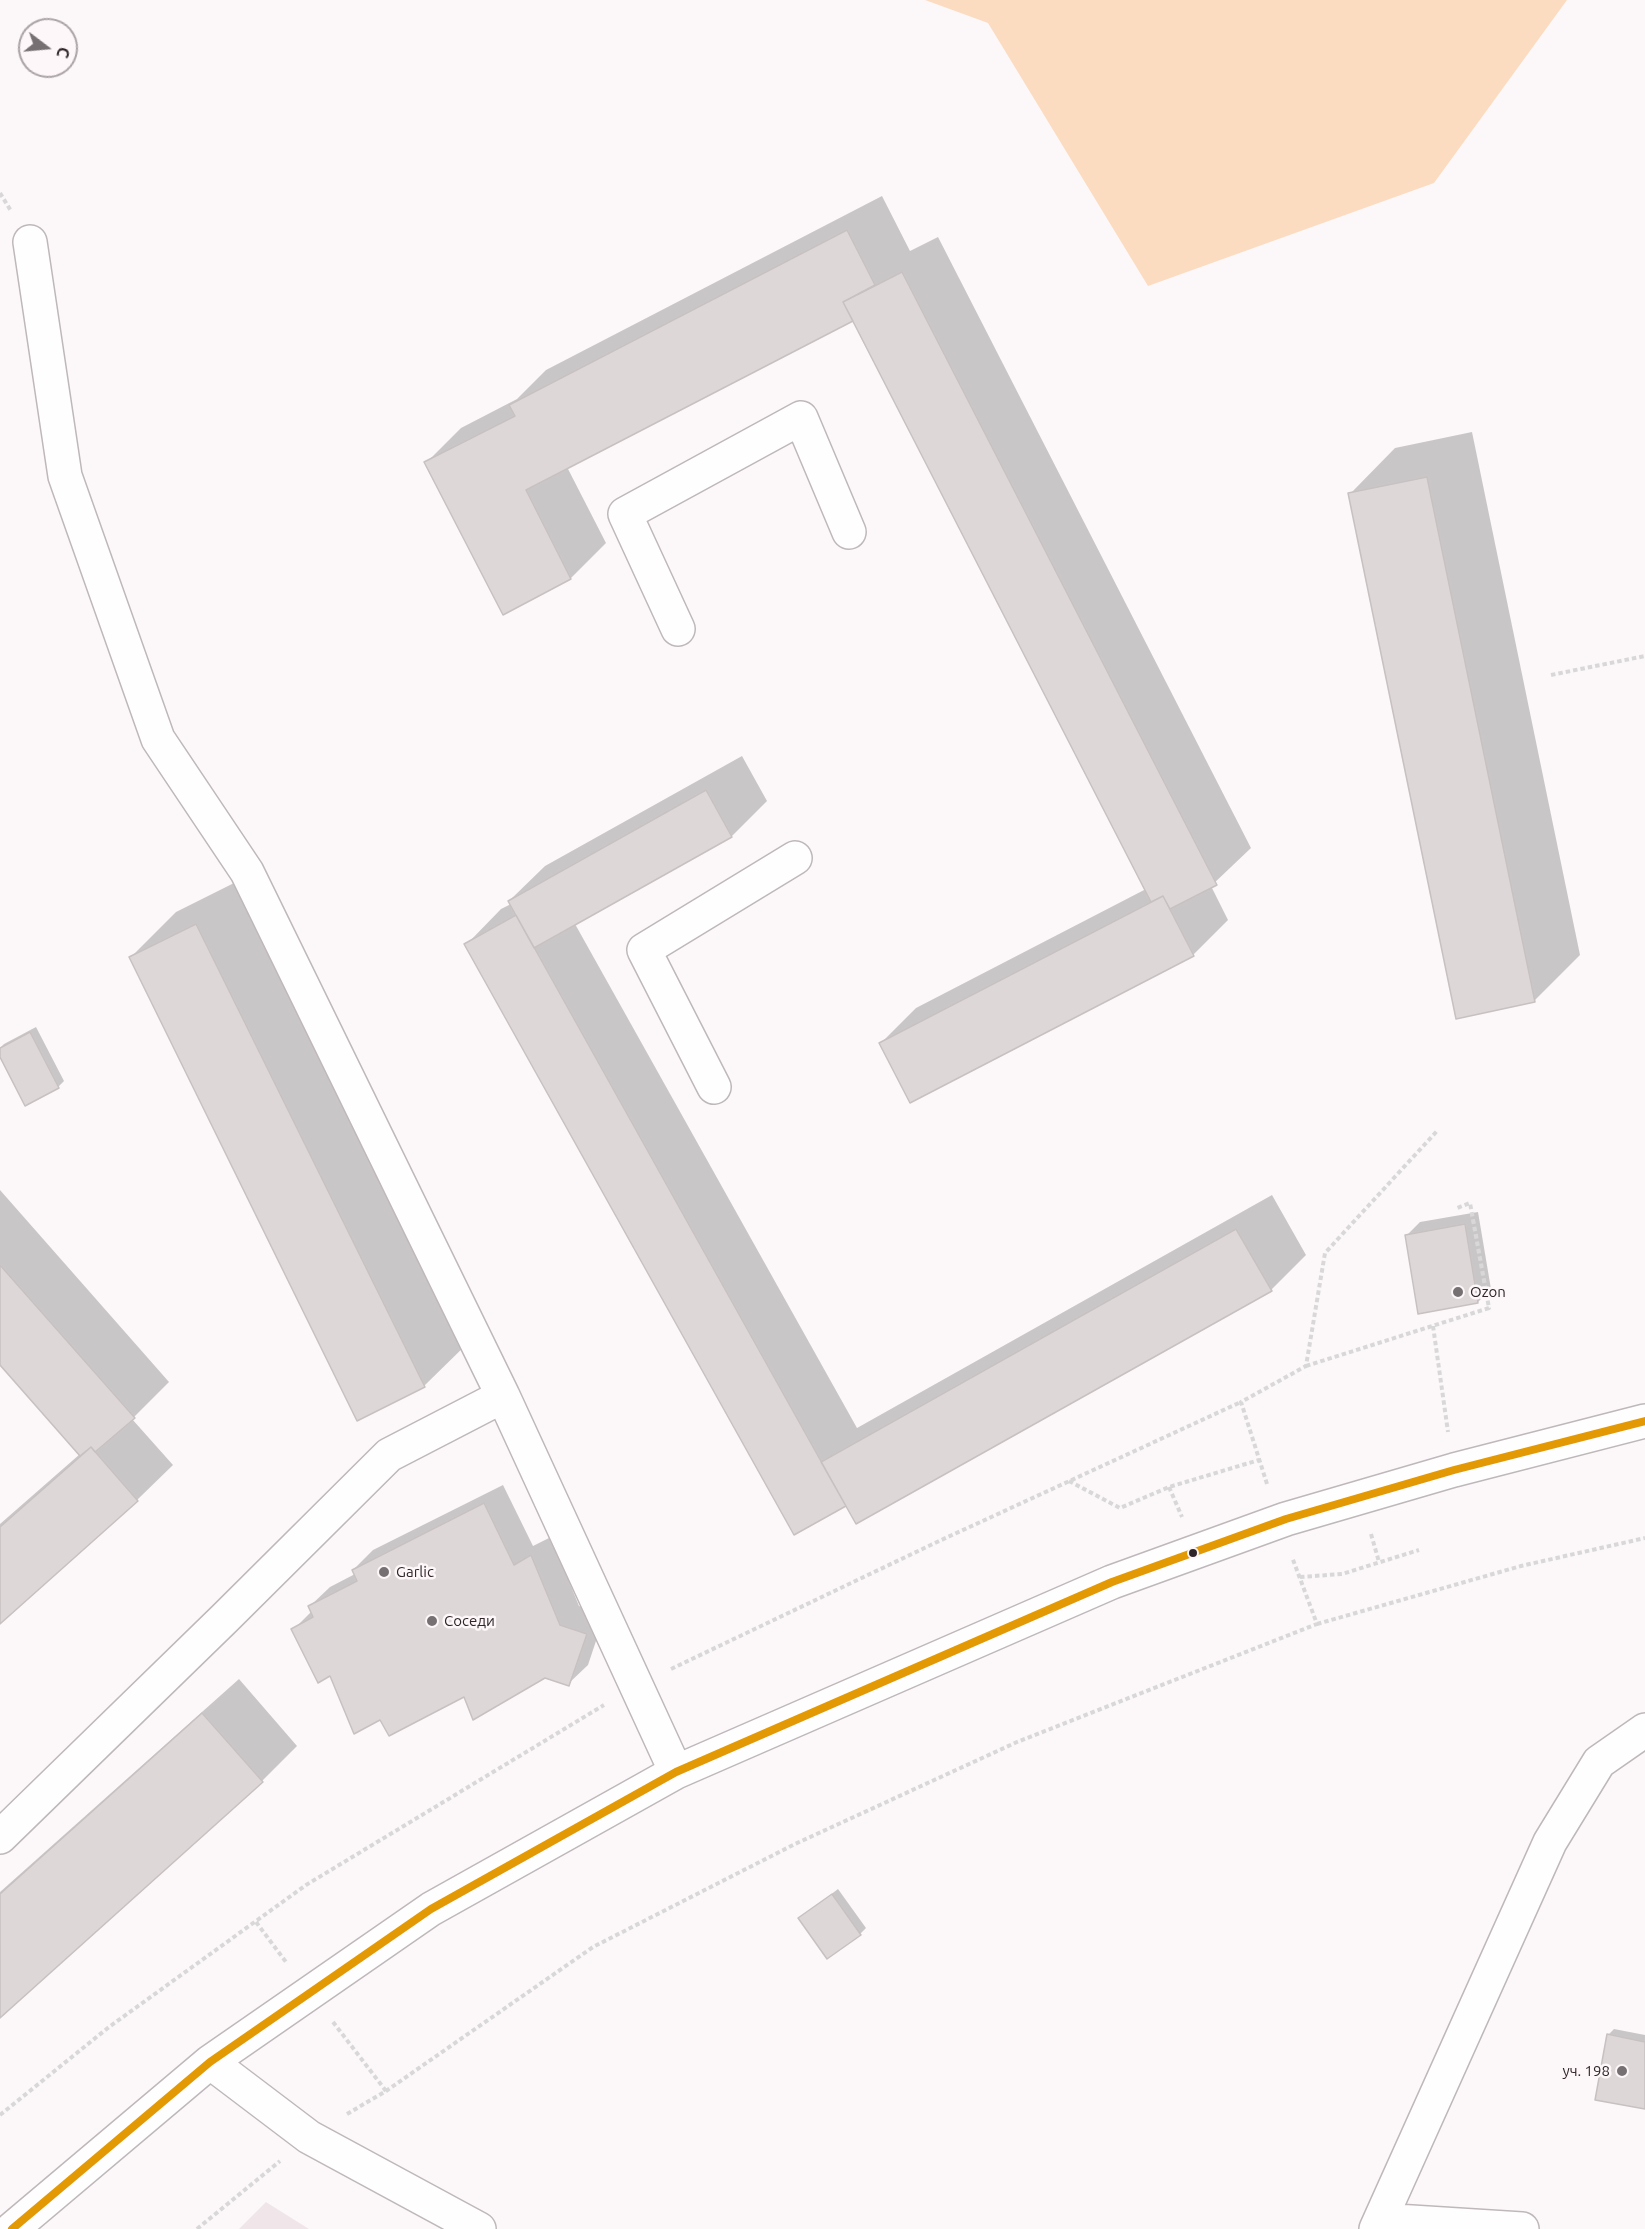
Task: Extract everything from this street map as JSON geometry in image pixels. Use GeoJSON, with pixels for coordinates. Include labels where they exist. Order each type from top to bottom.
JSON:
{"type":"FeatureCollection","features":[{"type":"Feature","properties":{"kind":"street"},"geometry":{"type":"LineString","coordinates":[[30,242],[65,476],[158,739],[247,872],[503,1396],[676,1772]]}},
{"type":"Feature","properties":{"kind":"street"},"geometry":{"type":"LineString","coordinates":[[678,629],[625,514],[801,418],[849,532]]}},
{"type":"Feature","properties":{"kind":"street"},"geometry":{"type":"LineString","coordinates":[[714,1086],[644,950],[795,858]]}},
{"type":"Feature","properties":{"kind":"street"},"geometry":{"type":"LineString","coordinates":[[0,1837],[234,1610],[389,1455],[503,1396]]}},
{"type":"Feature","properties":{"kind":"street"},"geometry":{"type":"LineString","coordinates":[[12,2229],[210,2062],[431,1909],[676,1772],[1112,1582],[1279,1521],[1454,1470],[1645,1421]]}},
{"type":"Feature","properties":{"kind":"street"},"geometry":{"type":"LineString","coordinates":[[1522,2229],[1378,2225],[1550,1842],[1599,1762],[1645,1730]]}},
{"type":"Feature","properties":{"kind":"street"},"geometry":{"type":"LineString","coordinates":[[210,2062],[309,2137],[479,2229]]}},
{"type":"Feature","properties":{"kind":"path"},"geometry":{"type":"LineString","coordinates":[[1551,675],[1645,656]]}},
{"type":"Feature","properties":{"kind":"path"},"geometry":{"type":"LineString","coordinates":[[1306,1366],[1325,1253],[1437,1131]]}},
{"type":"Feature","properties":{"kind":"path"},"geometry":{"type":"LineString","coordinates":[[0,2115],[109,2027],[306,1885],[637,1686],[1241,1402],[1306,1366],[1489,1308],[1470,1203],[1457,1208]]}},
{"type":"Feature","properties":{"kind":"path"},"geometry":{"type":"LineString","coordinates":[[1433,1326],[1454,1470]]}},
{"type":"Feature","properties":{"kind":"path"},"geometry":{"type":"LineString","coordinates":[[1241,1402],[1279,1521],[1317,1624]]}},
{"type":"Feature","properties":{"kind":"path"},"geometry":{"type":"LineString","coordinates":[[1069,1481],[1120,1508],[1169,1487],[1259,1460]]}},
{"type":"Feature","properties":{"kind":"path"},"geometry":{"type":"LineString","coordinates":[[197,2229],[309,2137],[386,2091],[604,1941],[795,1844],[1017,1742],[1317,1624],[1521,1566],[1645,1538]]}},
{"type":"Feature","properties":{"kind":"path"},"geometry":{"type":"LineString","coordinates":[[1300,1577],[1342,1574],[1419,1550]]}},
{"type":"Feature","properties":{"kind":"shaded area"},"geometry":{"type":"Polygon","coordinates":[[[925,0],[1567,0],[1434,183],[1148,286],[988,23],[925,0]]]}},
{"type":"Feature","properties":{"kind":"shaded area"},"geometry":{"type":"Polygon","coordinates":[[[266,2202],[309,2229],[239,2229],[266,2202]]]}},
{"type":"Feature","properties":{"kind":"building"},"geometry":{"type":"Polygon","coordinates":[[[847,230],[875,285],[843,302],[853,321],[526,490],[571,579],[503,615],[424,462],[515,416],[509,405],[847,230]]]}},
{"type":"Feature","properties":{"kind":"building"},"geometry":{"type":"Polygon","coordinates":[[[902,272],[1217,885],[1170,909],[1163,896],[1151,902],[843,302],[902,272]]]}},
{"type":"Feature","properties":{"kind":"building"},"geometry":{"type":"Polygon","coordinates":[[[1427,477],[1535,1002],[1456,1019],[1348,493],[1427,477]]]}},
{"type":"Feature","properties":{"kind":"building"},"geometry":{"type":"Polygon","coordinates":[[[706,790],[732,837],[534,948],[508,901],[706,790]]]}},
{"type":"Feature","properties":{"kind":"building"},"geometry":{"type":"Polygon","coordinates":[[[1163,896],[1194,956],[910,1103],[879,1043],[1163,896]]]}},
{"type":"Feature","properties":{"kind":"building"},"geometry":{"type":"Polygon","coordinates":[[[516,915],[846,1506],[794,1535],[464,944],[516,915]]]}},
{"type":"Feature","properties":{"kind":"building"},"geometry":{"type":"Polygon","coordinates":[[[196,924],[425,1387],[357,1421],[129,957],[196,924]]]}},
{"type":"Feature","properties":{"kind":"building"},"geometry":{"type":"Polygon","coordinates":[[[30,1032],[59,1088],[25,1106],[0,1057],[0,1048],[30,1032]]]}},
{"type":"Feature","properties":{"kind":"building"},"geometry":{"type":"Polygon","coordinates":[[[1465,1224],[1478,1303],[1418,1314],[1405,1235],[1465,1224]]]}},
{"type":"Feature","properties":{"kind":"building"},"geometry":{"type":"Polygon","coordinates":[[[1236,1229],[1272,1291],[856,1524],[821,1462],[1236,1229]]]}},
{"type":"Feature","properties":{"kind":"building"},"geometry":{"type":"Polygon","coordinates":[[[0,1265],[135,1418],[95,1452],[91,1447],[80,1456],[0,1365],[0,1265]]]}},
{"type":"Feature","properties":{"kind":"building"},"geometry":{"type":"Polygon","coordinates":[[[91,1447],[138,1501],[0,1624],[0,1527],[91,1447]]]}},
{"type":"Feature","properties":{"kind":"building","name":"Соседи"},"geometry":{"type":"Polygon","coordinates":[[[484,1503],[514,1565],[531,1555],[560,1625],[587,1634],[569,1686],[545,1678],[473,1720],[464,1697],[389,1736],[380,1720],[354,1734],[330,1676],[318,1683],[291,1629],[313,1617],[308,1606],[357,1581],[352,1570],[484,1503]]]}},
{"type":"Feature","properties":{"kind":"building"},"geometry":{"type":"Polygon","coordinates":[[[202,1713],[263,1782],[0,2018],[0,1894],[202,1713]]]}},
{"type":"Feature","properties":{"kind":"building"},"geometry":{"type":"Polygon","coordinates":[[[832,1894],[861,1935],[827,1959],[798,1918],[832,1894]]]}},
{"type":"Feature","properties":{"kind":"building","name":"уч. 198"},"geometry":{"type":"Polygon","coordinates":[[[1607,2034],[1645,2042],[1645,2109],[1595,2100],[1607,2034]]]}},
{"type":"Feature","properties":{"kind":"transit line"},"geometry":{"type":"LineString","coordinates":[[12,2229],[210,2062],[431,1909],[676,1772],[1112,1582],[1286,1519],[1454,1470],[1645,1421]]}},
{"type":"Feature","properties":{"kind":"place","name":"Ozon"},"geometry":{"type":"Point","coordinates":[1458,1292]}},
{"type":"Feature","properties":{"kind":"place","name":"Garlic"},"geometry":{"type":"Point","coordinates":[384,1572]}},
{"type":"Feature","properties":{"kind":"place","name":"Соседи"},"geometry":{"type":"Point","coordinates":[432,1621]}},
{"type":"Feature","properties":{"kind":"place","name":"уч. 198"},"geometry":{"type":"Point","coordinates":[1622,2071]}}]}
